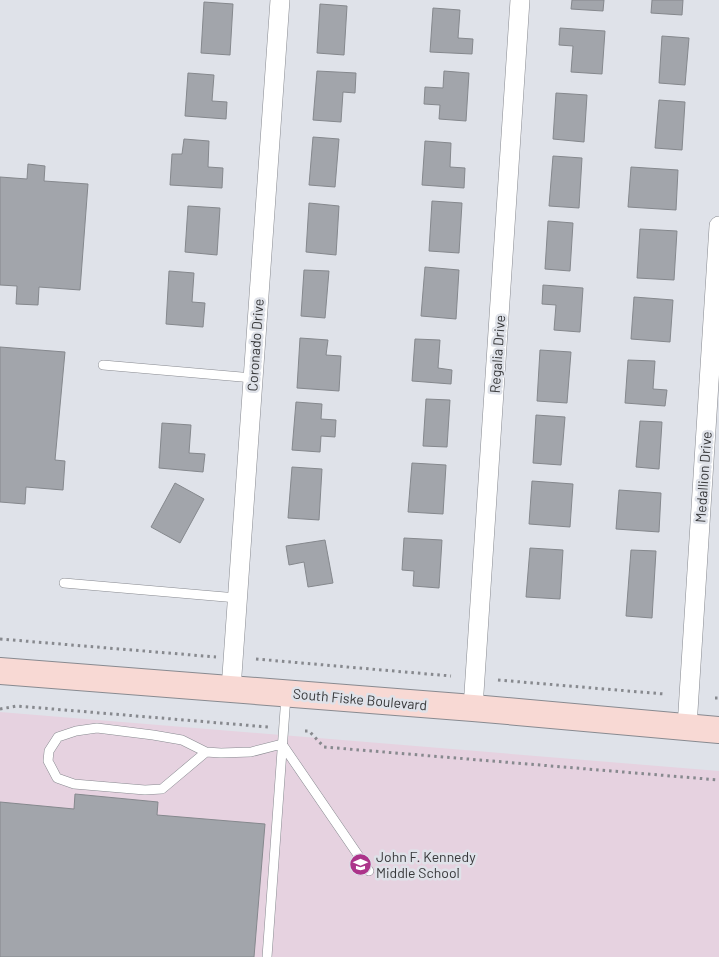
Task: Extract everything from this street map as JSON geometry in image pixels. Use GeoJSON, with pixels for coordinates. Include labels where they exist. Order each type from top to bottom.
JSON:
{"type":"FeatureCollection","features":[{"type":"Feature","properties":{"kind":"main road","name":"South Fiske Boulevard"},"geometry":{"type":"LineString","coordinates":[[0,671],[473,708],[719,730]]}},
{"type":"Feature","properties":{"kind":"street","name":"Coronado Drive"},"geometry":{"type":"LineString","coordinates":[[231,689],[280,0]]}},
{"type":"Feature","properties":{"kind":"street","name":"Regalia Drive"},"geometry":{"type":"LineString","coordinates":[[473,708],[520,0]]}},
{"type":"Feature","properties":{"kind":"street","name":"Medallion Drive"},"geometry":{"type":"LineString","coordinates":[[687,727],[719,226]]}},
{"type":"Feature","properties":{"kind":"lane"},"geometry":{"type":"LineString","coordinates":[[103,365],[253,378]]}},
{"type":"Feature","properties":{"kind":"lane"},"geometry":{"type":"LineString","coordinates":[[64,583],[238,598]]}},
{"type":"Feature","properties":{"kind":"lane"},"geometry":{"type":"LineString","coordinates":[[267,957],[286,693]]}},
{"type":"Feature","properties":{"kind":"lane"},"geometry":{"type":"LineString","coordinates":[[206,752],[162,788],[145,790],[74,784],[57,778],[48,761],[49,751],[58,737],[76,730],[97,728],[153,734],[182,740],[206,752],[251,752],[282,744]]}},
{"type":"Feature","properties":{"kind":"lane"},"geometry":{"type":"LineString","coordinates":[[282,744],[369,871]]}},
{"type":"Feature","properties":{"kind":"path"},"geometry":{"type":"LineString","coordinates":[[0,639],[219,657]]}},
{"type":"Feature","properties":{"kind":"path"},"geometry":{"type":"LineString","coordinates":[[256,659],[451,676]]}},
{"type":"Feature","properties":{"kind":"path"},"geometry":{"type":"LineString","coordinates":[[498,680],[664,694]]}},
{"type":"Feature","properties":{"kind":"path"},"geometry":{"type":"LineString","coordinates":[[0,709],[17,706],[268,727]]}},
{"type":"Feature","properties":{"kind":"path"},"geometry":{"type":"LineString","coordinates":[[305,731],[309,731],[324,747],[719,780]]}},
{"type":"Feature","properties":{"kind":"shaded area","name":"John F. Kennedy Middle School"},"geometry":{"type":"Polygon","coordinates":[[[0,712],[719,771],[719,957],[0,957],[0,712]]]}},
{"type":"Feature","properties":{"kind":"building"},"geometry":{"type":"Polygon","coordinates":[[[572,0],[604,0],[603,11],[571,9],[572,0]]]}},
{"type":"Feature","properties":{"kind":"building"},"geometry":{"type":"Polygon","coordinates":[[[652,0],[683,0],[682,15],[651,13],[652,0]]]}},
{"type":"Feature","properties":{"kind":"building"},"geometry":{"type":"Polygon","coordinates":[[[204,2],[233,4],[230,55],[201,53],[204,2]]]}},
{"type":"Feature","properties":{"kind":"building"},"geometry":{"type":"Polygon","coordinates":[[[320,4],[347,6],[344,55],[317,53],[320,4]]]}},
{"type":"Feature","properties":{"kind":"building"},"geometry":{"type":"Polygon","coordinates":[[[433,8],[460,10],[458,38],[473,39],[472,54],[430,52],[433,8]]]}},
{"type":"Feature","properties":{"kind":"building"},"geometry":{"type":"Polygon","coordinates":[[[560,28],[605,31],[602,74],[571,72],[573,46],[559,45],[560,28]]]}},
{"type":"Feature","properties":{"kind":"building"},"geometry":{"type":"Polygon","coordinates":[[[662,36],[689,38],[685,85],[659,83],[662,36]]]}},
{"type":"Feature","properties":{"kind":"building"},"geometry":{"type":"Polygon","coordinates":[[[317,71],[356,73],[355,93],[343,92],[341,122],[313,120],[317,71]]]}},
{"type":"Feature","properties":{"kind":"building"},"geometry":{"type":"Polygon","coordinates":[[[444,71],[469,73],[466,121],[439,119],[440,105],[424,104],[425,87],[443,88],[444,71]]]}},
{"type":"Feature","properties":{"kind":"building"},"geometry":{"type":"Polygon","coordinates":[[[188,73],[214,75],[212,101],[227,102],[226,119],[185,116],[188,73]]]}},
{"type":"Feature","properties":{"kind":"building"},"geometry":{"type":"Polygon","coordinates":[[[556,93],[587,95],[584,142],[553,139],[556,93]]]}},
{"type":"Feature","properties":{"kind":"building"},"geometry":{"type":"Polygon","coordinates":[[[659,100],[685,102],[682,150],[655,148],[659,100]]]}},
{"type":"Feature","properties":{"kind":"building"},"geometry":{"type":"Polygon","coordinates":[[[313,137],[339,139],[335,187],[309,185],[313,137]]]}},
{"type":"Feature","properties":{"kind":"building"},"geometry":{"type":"Polygon","coordinates":[[[184,139],[209,141],[208,167],[223,168],[222,188],[170,185],[172,154],[182,154],[184,139]]]}},
{"type":"Feature","properties":{"kind":"building"},"geometry":{"type":"Polygon","coordinates":[[[425,141],[451,143],[450,167],[465,168],[464,188],[422,185],[425,141]]]}},
{"type":"Feature","properties":{"kind":"building"},"geometry":{"type":"Polygon","coordinates":[[[553,156],[582,158],[579,208],[549,206],[553,156]]]}},
{"type":"Feature","properties":{"kind":"building"},"geometry":{"type":"Polygon","coordinates":[[[28,164],[45,166],[44,181],[88,184],[80,290],[39,287],[38,305],[16,304],[17,286],[0,285],[0,177],[27,179],[28,164]]]}},
{"type":"Feature","properties":{"kind":"building"},"geometry":{"type":"Polygon","coordinates":[[[631,167],[678,170],[676,210],[628,207],[631,167]]]}},
{"type":"Feature","properties":{"kind":"building"},"geometry":{"type":"Polygon","coordinates":[[[432,201],[462,203],[459,253],[429,251],[432,201]]]}},
{"type":"Feature","properties":{"kind":"building"},"geometry":{"type":"Polygon","coordinates":[[[309,203],[339,206],[336,255],[306,252],[309,203]]]}},
{"type":"Feature","properties":{"kind":"building"},"geometry":{"type":"Polygon","coordinates":[[[188,206],[220,208],[217,255],[185,252],[188,206]]]}},
{"type":"Feature","properties":{"kind":"building"},"geometry":{"type":"Polygon","coordinates":[[[548,221],[573,223],[570,271],[545,269],[548,221]]]}},
{"type":"Feature","properties":{"kind":"building"},"geometry":{"type":"Polygon","coordinates":[[[640,229],[677,231],[674,280],[637,278],[640,229]]]}},
{"type":"Feature","properties":{"kind":"building"},"geometry":{"type":"Polygon","coordinates":[[[425,267],[459,270],[456,319],[421,316],[425,267]]]}},
{"type":"Feature","properties":{"kind":"building"},"geometry":{"type":"Polygon","coordinates":[[[304,270],[329,271],[325,318],[301,316],[304,270]]]}},
{"type":"Feature","properties":{"kind":"building"},"geometry":{"type":"Polygon","coordinates":[[[169,271],[194,273],[192,302],[205,303],[203,327],[166,324],[169,271]]]}},
{"type":"Feature","properties":{"kind":"building"},"geometry":{"type":"Polygon","coordinates":[[[543,285],[583,288],[580,332],[554,330],[556,305],[542,304],[543,285]]]}},
{"type":"Feature","properties":{"kind":"building"},"geometry":{"type":"Polygon","coordinates":[[[634,297],[673,300],[670,342],[631,339],[634,297]]]}},
{"type":"Feature","properties":{"kind":"building"},"geometry":{"type":"Polygon","coordinates":[[[300,338],[328,340],[326,355],[341,356],[339,391],[297,388],[300,338]]]}},
{"type":"Feature","properties":{"kind":"building"},"geometry":{"type":"Polygon","coordinates":[[[415,339],[440,340],[438,368],[452,370],[451,384],[412,381],[415,339]]]}},
{"type":"Feature","properties":{"kind":"building"},"geometry":{"type":"Polygon","coordinates":[[[0,347],[65,352],[55,460],[65,461],[63,490],[26,487],[25,504],[0,502],[0,347]]]}},
{"type":"Feature","properties":{"kind":"building"},"geometry":{"type":"Polygon","coordinates":[[[540,350],[571,352],[567,403],[537,401],[540,350]]]}},
{"type":"Feature","properties":{"kind":"building"},"geometry":{"type":"Polygon","coordinates":[[[628,360],[655,361],[653,389],[667,390],[665,406],[625,403],[628,360]]]}},
{"type":"Feature","properties":{"kind":"building"},"geometry":{"type":"Polygon","coordinates":[[[426,399],[450,400],[447,447],[423,446],[426,399]]]}},
{"type":"Feature","properties":{"kind":"building"},"geometry":{"type":"Polygon","coordinates":[[[296,402],[322,404],[321,419],[336,420],[335,437],[321,436],[320,452],[292,450],[296,402]]]}},
{"type":"Feature","properties":{"kind":"building"},"geometry":{"type":"Polygon","coordinates":[[[536,415],[565,417],[561,465],[533,463],[536,415]]]}},
{"type":"Feature","properties":{"kind":"building"},"geometry":{"type":"Polygon","coordinates":[[[640,421],[662,422],[659,469],[636,467],[640,421]]]}},
{"type":"Feature","properties":{"kind":"building"},"geometry":{"type":"Polygon","coordinates":[[[162,423],[191,425],[189,453],[205,454],[203,472],[159,468],[162,423]]]}},
{"type":"Feature","properties":{"kind":"building"},"geometry":{"type":"Polygon","coordinates":[[[412,463],[446,465],[443,514],[408,512],[412,463]]]}},
{"type":"Feature","properties":{"kind":"building"},"geometry":{"type":"Polygon","coordinates":[[[292,467],[322,469],[319,520],[288,518],[292,467]]]}},
{"type":"Feature","properties":{"kind":"building"},"geometry":{"type":"Polygon","coordinates":[[[532,481],[573,484],[570,527],[529,524],[532,481]]]}},
{"type":"Feature","properties":{"kind":"building"},"geometry":{"type":"Polygon","coordinates":[[[175,483],[204,499],[180,543],[151,527],[175,483]]]}},
{"type":"Feature","properties":{"kind":"building"},"geometry":{"type":"Polygon","coordinates":[[[619,490],[661,493],[659,532],[616,529],[619,490]]]}},
{"type":"Feature","properties":{"kind":"building"},"geometry":{"type":"Polygon","coordinates":[[[404,538],[442,540],[439,588],[413,586],[414,571],[402,570],[404,538]]]}},
{"type":"Feature","properties":{"kind":"building"},"geometry":{"type":"Polygon","coordinates":[[[325,540],[333,583],[308,587],[304,562],[289,565],[286,546],[325,540]]]}},
{"type":"Feature","properties":{"kind":"building"},"geometry":{"type":"Polygon","coordinates":[[[530,548],[563,550],[560,599],[526,597],[530,548]]]}},
{"type":"Feature","properties":{"kind":"building"},"geometry":{"type":"Polygon","coordinates":[[[631,550],[656,551],[652,618],[626,616],[631,550]]]}},
{"type":"Feature","properties":{"kind":"building"},"geometry":{"type":"Polygon","coordinates":[[[75,794],[158,802],[157,815],[265,824],[254,957],[0,957],[0,802],[74,809],[75,794]]]}},
{"type":"Feature","properties":{"kind":"place","name":"John F. Kennedy Middle School"},"geometry":{"type":"Point","coordinates":[360,864]}}]}
